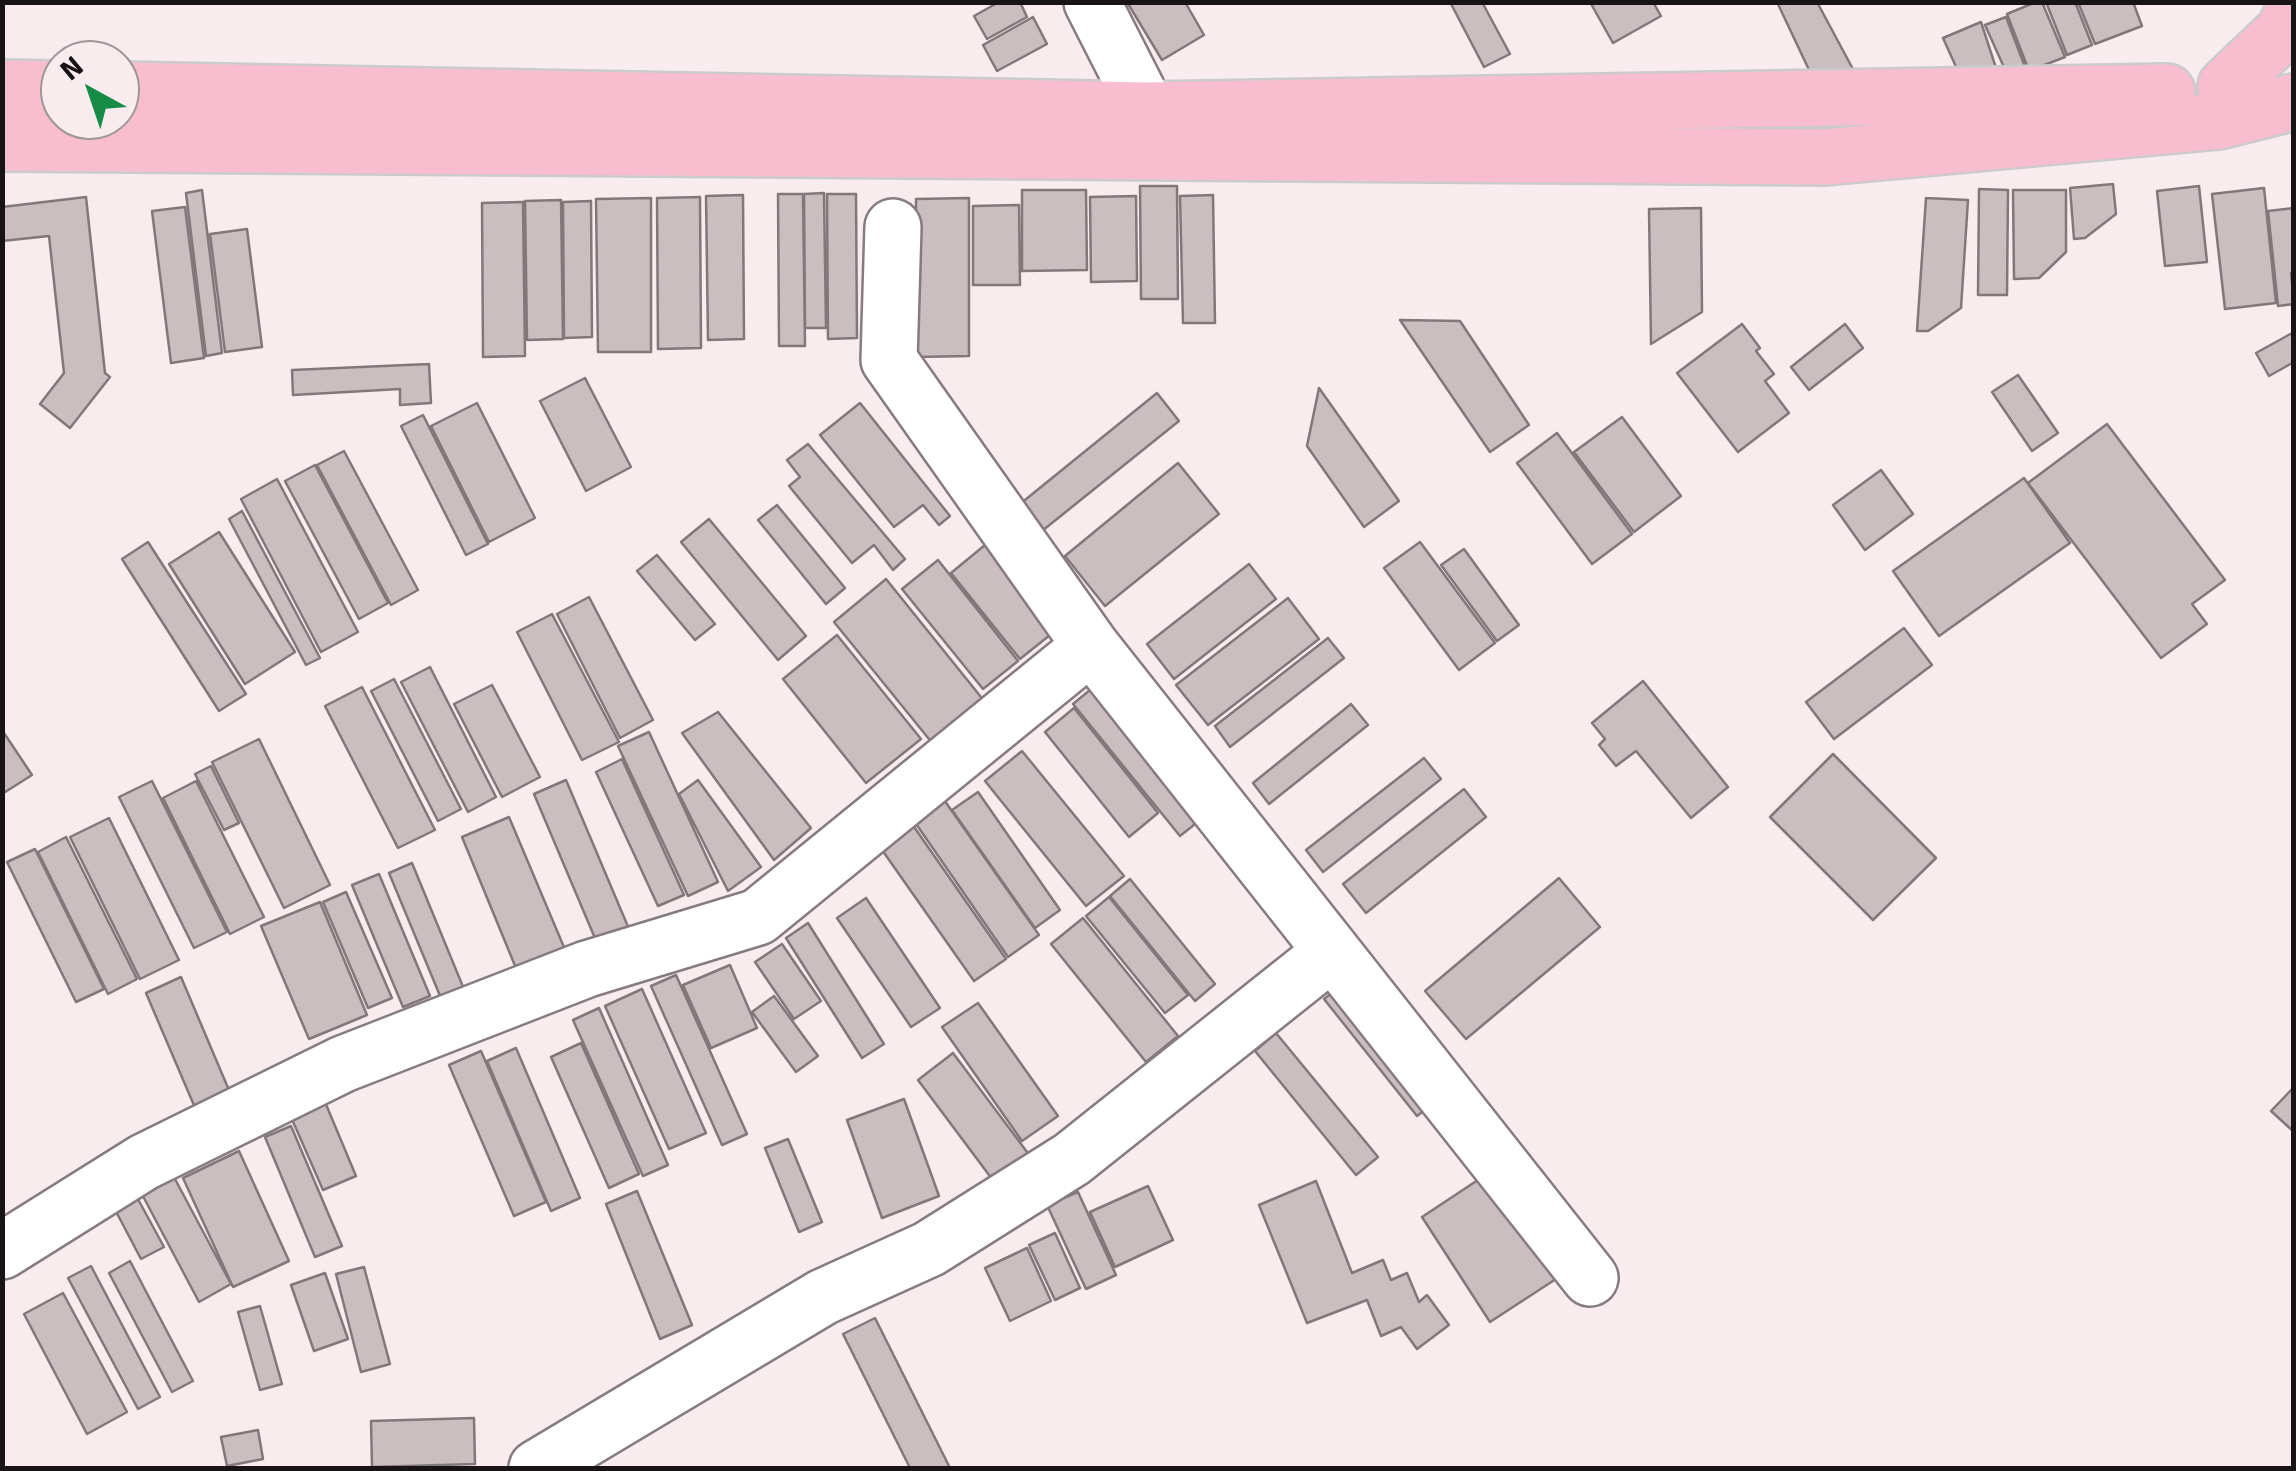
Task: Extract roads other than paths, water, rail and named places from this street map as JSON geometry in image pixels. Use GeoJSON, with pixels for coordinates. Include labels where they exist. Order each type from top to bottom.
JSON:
{"type":"FeatureCollection","features":[{"type":"Feature","properties":{"kind":"main road"},"geometry":{"type":"LineString","coordinates":[[2222,103],[2284,31],[2294,12]]}},
{"type":"Feature","properties":{"kind":"main road"},"geometry":{"type":"LineString","coordinates":[[2222,103],[2254,82],[2294,67]]}},
{"type":"Feature","properties":{"kind":"main road"},"geometry":{"type":"LineString","coordinates":[[2,88],[40,89]]}},
{"type":"Feature","properties":{"kind":"main road"},"geometry":{"type":"LineString","coordinates":[[140,90],[1147,110],[2158,93],[2222,103],[2294,134]]}},
{"type":"Feature","properties":{"kind":"main road"},"geometry":{"type":"LineString","coordinates":[[2,144],[1826,158],[2222,103],[2294,102]]}},
{"type":"Feature","properties":{"kind":"street"},"geometry":{"type":"LineString","coordinates":[[1092,2],[1147,110]]}},
{"type":"Feature","properties":{"kind":"street"},"geometry":{"type":"LineString","coordinates":[[893,227],[889,360],[1091,646],[1590,1278]]}},
{"type":"Feature","properties":{"kind":"street"},"geometry":{"type":"LineString","coordinates":[[2,1251],[144,1162],[343,1064],[587,969],[758,916],[1091,646]]}},
{"type":"Feature","properties":{"kind":"street"},"geometry":{"type":"LineString","coordinates":[[537,1468],[823,1297],[930,1249],[1072,1158],[1332,952]]}}]}
